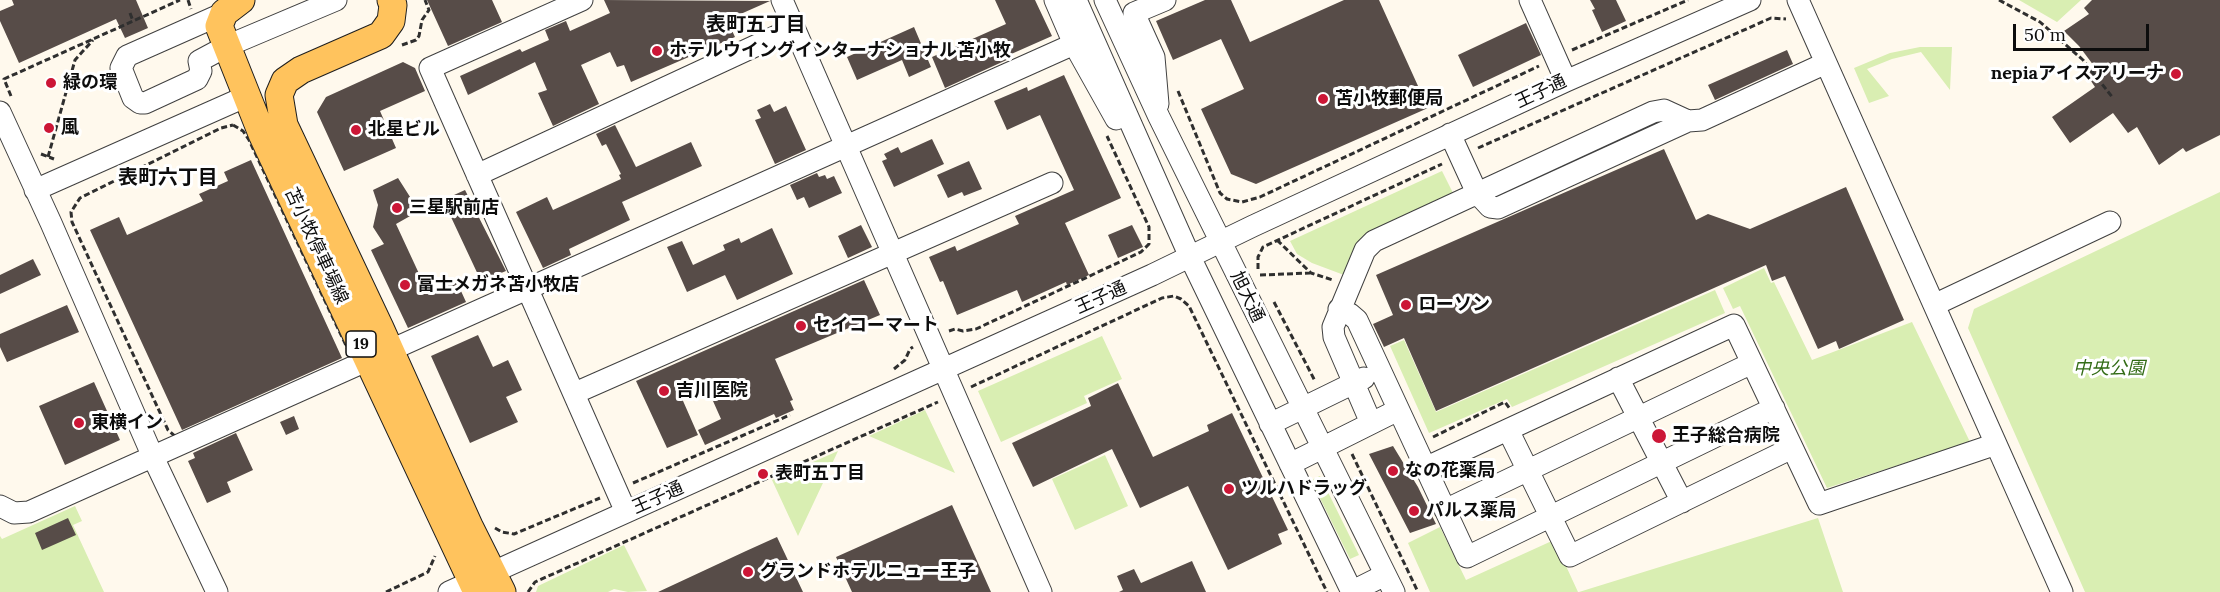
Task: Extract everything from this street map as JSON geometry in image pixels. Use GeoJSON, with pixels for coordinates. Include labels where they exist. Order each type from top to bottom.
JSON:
{"type":"FeatureCollection","features":[{"type":"Feature","properties":{"kind":"main road","name":"苫小牧停車場線"},"geometry":{"type":"LineString","coordinates":[[379,355],[284,125],[279,95],[285,81],[301,70],[381,35],[391,21],[396,2]]}},
{"type":"Feature","properties":{"kind":"main road","name":"苫小牧停車場線"},"geometry":{"type":"LineString","coordinates":[[233,7],[219,26],[262,134],[469,526],[479,586]]}},
{"type":"Feature","properties":{"kind":"street"},"geometry":{"type":"LineString","coordinates":[[233,7],[127,56],[121,68],[133,98],[140,103],[145,103],[197,79],[201,71],[199,61],[227,46],[336,0]]}},
{"type":"Feature","properties":{"kind":"street"},"geometry":{"type":"LineString","coordinates":[[582,0],[430,68],[627,512]]}},
{"type":"Feature","properties":{"kind":"street"},"geometry":{"type":"LineString","coordinates":[[782,0],[1041,592]]}},
{"type":"Feature","properties":{"kind":"street"},"geometry":{"type":"LineString","coordinates":[[1055,0],[1074,44],[1115,118],[1141,146]]}},
{"type":"Feature","properties":{"kind":"street","name":"旭大通"},"geometry":{"type":"LineString","coordinates":[[1076,0],[1190,257],[1352,592]]}},
{"type":"Feature","properties":{"kind":"street","name":"旭大通"},"geometry":{"type":"LineString","coordinates":[[1105,0],[1159,117],[1389,584]]}},
{"type":"Feature","properties":{"kind":"street"},"geometry":{"type":"LineString","coordinates":[[1159,117],[1154,57],[1131,7],[1165,0]]}},
{"type":"Feature","properties":{"kind":"street"},"geometry":{"type":"LineString","coordinates":[[1530,0],[1566,81]]}},
{"type":"Feature","properties":{"kind":"street","name":"王子通"},"geometry":{"type":"LineString","coordinates":[[479,586],[627,512],[1190,257],[1566,81],[1750,0]]}},
{"type":"Feature","properties":{"kind":"street"},"geometry":{"type":"LineString","coordinates":[[1798,0],[2062,592]]}},
{"type":"Feature","properties":{"kind":"street"},"geometry":{"type":"LineString","coordinates":[[477,175],[794,28]]}},
{"type":"Feature","properties":{"kind":"street"},"geometry":{"type":"LineString","coordinates":[[0,506],[14,513],[29,512],[1074,44]]}},
{"type":"Feature","properties":{"kind":"street"},"geometry":{"type":"LineString","coordinates":[[1371,423],[1352,384],[1334,337],[1333,327],[1365,250],[1374,241],[1653,112],[1664,110],[1688,121],[1702,120],[1826,63]]}},
{"type":"Feature","properties":{"kind":"street"},"geometry":{"type":"LineString","coordinates":[[35,190],[247,96]]}},
{"type":"Feature","properties":{"kind":"street"},"geometry":{"type":"LineString","coordinates":[[0,112],[153,457],[217,592]]}},
{"type":"Feature","properties":{"kind":"street"},"geometry":{"type":"LineString","coordinates":[[1450,134],[1478,193]]}},
{"type":"Feature","properties":{"kind":"street"},"geometry":{"type":"LineString","coordinates":[[575,393],[1052,183]]}},
{"type":"Feature","properties":{"kind":"street"},"geometry":{"type":"LineString","coordinates":[[1934,305],[2110,222]]}},
{"type":"Feature","properties":{"kind":"street"},"geometry":{"type":"LineString","coordinates":[[1339,309],[1350,314],[1357,321],[1467,557],[1774,408]]}},
{"type":"Feature","properties":{"kind":"street"},"geometry":{"type":"LineString","coordinates":[[1425,468],[1510,422],[1618,378],[1734,325],[1819,504],[1996,444]]}},
{"type":"Feature","properties":{"kind":"street"},"geometry":{"type":"LineString","coordinates":[[1445,510],[1752,363]]}},
{"type":"Feature","properties":{"kind":"street"},"geometry":{"type":"LineString","coordinates":[[1270,424],[1380,370]]}},
{"type":"Feature","properties":{"kind":"street"},"geometry":{"type":"LineString","coordinates":[[1618,378],[1682,502]]}},
{"type":"Feature","properties":{"kind":"street"},"geometry":{"type":"LineString","coordinates":[[1290,464],[1398,410]]}},
{"type":"Feature","properties":{"kind":"street"},"geometry":{"type":"LineString","coordinates":[[1510,422],[1528,470],[1570,556],[1792,448]]}},
{"type":"Feature","properties":{"kind":"street"},"geometry":{"type":"LineString","coordinates":[[1352,592],[1389,584]]}},
{"type":"Feature","properties":{"kind":"path"},"geometry":{"type":"LineString","coordinates":[[394,49],[416,40],[419,36],[422,20],[429,10],[425,0]]}},
{"type":"Feature","properties":{"kind":"path"},"geometry":{"type":"LineString","coordinates":[[1175,85],[1220,193],[1227,199],[1242,202],[1260,197],[1556,57],[1688,0]]}},
{"type":"Feature","properties":{"kind":"path"},"geometry":{"type":"LineString","coordinates":[[1999,0],[2040,22],[2083,60],[2113,98]]}},
{"type":"Feature","properties":{"kind":"path"},"geometry":{"type":"LineString","coordinates":[[130,13],[133,21]]}},
{"type":"Feature","properties":{"kind":"path"},"geometry":{"type":"LineString","coordinates":[[1350,286],[1311,273],[1260,275],[1258,256],[1263,247],[1277,240],[1461,156],[1771,18],[1789,19]]}},
{"type":"Feature","properties":{"kind":"path"},"geometry":{"type":"LineString","coordinates":[[48,157],[75,60],[94,38]]}},
{"type":"Feature","properties":{"kind":"path"},"geometry":{"type":"LineString","coordinates":[[233,125],[243,131],[351,356],[349,363],[184,438],[177,437],[168,430],[72,222],[71,213],[80,198],[221,128],[233,125]]}},
{"type":"Feature","properties":{"kind":"path"},"geometry":{"type":"LineString","coordinates":[[893,370],[905,360],[910,349],[955,329],[963,331],[976,329],[1141,252],[1149,244],[1149,227],[1105,132]]}},
{"type":"Feature","properties":{"kind":"path"},"geometry":{"type":"LineString","coordinates":[[1277,240],[1311,273]]}},
{"type":"Feature","properties":{"kind":"path"},"geometry":{"type":"LineString","coordinates":[[1271,296],[1324,398]]}},
{"type":"Feature","properties":{"kind":"path"},"geometry":{"type":"LineString","coordinates":[[1424,441],[1505,402],[1510,422]]}},
{"type":"Feature","properties":{"kind":"path"},"geometry":{"type":"LineString","coordinates":[[491,523],[502,532],[514,534],[798,411]]}},
{"type":"Feature","properties":{"kind":"path"},"geometry":{"type":"LineString","coordinates":[[1343,437],[1418,592]]}},
{"type":"Feature","properties":{"kind":"path"},"geometry":{"type":"LineString","coordinates":[[386,592],[428,572],[435,556],[434,550]]}},
{"type":"Feature","properties":{"kind":"green space"},"geometry":{"type":"Polygon","coordinates":[[[2019,0],[2081,0],[2057,22],[2019,0]]]}},
{"type":"Feature","properties":{"kind":"green space"},"geometry":{"type":"Polygon","coordinates":[[[1920,47],[1952,47],[1950,90],[1921,52],[1892,59],[1867,69],[1889,96],[1869,103],[1854,68],[1890,53],[1920,47]]]}},
{"type":"Feature","properties":{"kind":"green space"},"geometry":{"type":"Polygon","coordinates":[[[1442,171],[1453,193],[1370,231],[1357,244],[1344,275],[1312,263],[1297,254],[1290,241],[1442,171]]]}},
{"type":"Feature","properties":{"kind":"green space","name":"中央公園"},"geometry":{"type":"Polygon","coordinates":[[[2220,192],[2220,592],[2085,592],[1968,328],[1974,309],[2220,192]]]}},
{"type":"Feature","properties":{"kind":"green space"},"geometry":{"type":"Polygon","coordinates":[[[1764,268],[1771,283],[1774,282],[1812,360],[1912,322],[1970,442],[1827,488],[1740,306],[1733,309],[1723,288],[1764,268]]]}},
{"type":"Feature","properties":{"kind":"green space"},"geometry":{"type":"Polygon","coordinates":[[[1715,290],[1725,313],[1512,407],[1507,399],[1429,433],[1390,346],[1404,340],[1436,412],[1715,290]]]}},
{"type":"Feature","properties":{"kind":"green space"},"geometry":{"type":"Polygon","coordinates":[[[1102,336],[1122,379],[1084,396],[1087,403],[1001,442],[978,391],[1102,336]]]}},
{"type":"Feature","properties":{"kind":"green space"},"geometry":{"type":"Polygon","coordinates":[[[925,410],[955,473],[869,436],[925,410]]]}},
{"type":"Feature","properties":{"kind":"green space"},"geometry":{"type":"Polygon","coordinates":[[[838,451],[798,536],[772,480],[838,451]]]}},
{"type":"Feature","properties":{"kind":"green space"},"geometry":{"type":"Polygon","coordinates":[[[1105,455],[1128,506],[1075,530],[1052,479],[1105,455]]]}},
{"type":"Feature","properties":{"kind":"green space"},"geometry":{"type":"Polygon","coordinates":[[[1320,476],[1359,555],[1350,559],[1311,480],[1320,476]]]}},
{"type":"Feature","properties":{"kind":"green space"},"geometry":{"type":"Polygon","coordinates":[[[75,506],[82,521],[73,525],[104,592],[0,592],[0,536],[2,539],[75,506]]]}},
{"type":"Feature","properties":{"kind":"green space"},"geometry":{"type":"Polygon","coordinates":[[[1818,518],[1843,592],[1579,592],[1818,518]]]}},
{"type":"Feature","properties":{"kind":"green space"},"geometry":{"type":"Polygon","coordinates":[[[1440,527],[1466,580],[1554,540],[1578,592],[1430,592],[1408,543],[1440,527]]]}},
{"type":"Feature","properties":{"kind":"green space"},"geometry":{"type":"Polygon","coordinates":[[[624,545],[647,591],[628,592],[614,589],[608,592],[536,592],[538,586],[624,545]]]}},
{"type":"Feature","properties":{"kind":"building"},"geometry":{"type":"Polygon","coordinates":[[[12,0],[136,0],[148,28],[125,38],[116,19],[19,63],[0,21],[0,11],[14,5],[12,0]]]}},
{"type":"Feature","properties":{"kind":"building"},"geometry":{"type":"Polygon","coordinates":[[[427,0],[492,0],[502,22],[448,46],[427,0]]]}},
{"type":"Feature","properties":{"kind":"building"},"geometry":{"type":"Polygon","coordinates":[[[604,0],[770,1],[727,20],[735,37],[631,82],[624,65],[617,67],[610,52],[581,65],[599,104],[553,126],[538,93],[547,90],[535,62],[468,95],[460,76],[520,49],[522,52],[549,40],[545,30],[566,21],[570,31],[610,13],[604,0]]]}},
{"type":"Feature","properties":{"kind":"building"},"geometry":{"type":"Polygon","coordinates":[[[995,0],[1035,0],[1052,36],[1009,55],[1011,58],[945,88],[932,57],[1006,24],[995,0]]]}},
{"type":"Feature","properties":{"kind":"building","name":"苫小牧郵便局"},"geometry":{"type":"Polygon","coordinates":[[[1205,0],[1231,0],[1250,42],[1344,0],[1379,0],[1428,108],[1256,184],[1231,174],[1201,109],[1244,89],[1221,39],[1173,60],[1156,21],[1205,0]]]}},
{"type":"Feature","properties":{"kind":"building"},"geometry":{"type":"Polygon","coordinates":[[[1590,0],[1616,0],[1626,21],[1602,32],[1590,0]]]}},
{"type":"Feature","properties":{"kind":"building","name":"nepiaアイスアリーナ"},"geometry":{"type":"Polygon","coordinates":[[[2092,0],[2220,0],[2220,135],[2186,152],[2183,148],[2159,165],[2137,127],[2128,133],[2113,113],[2070,143],[2052,117],[2095,87],[2085,72],[2094,66],[2064,31],[2089,14],[2084,8],[2092,0]]]}},
{"type":"Feature","properties":{"kind":"building"},"geometry":{"type":"Polygon","coordinates":[[[1526,23],[1541,55],[1473,87],[1458,55],[1526,23]]]}},
{"type":"Feature","properties":{"kind":"building"},"geometry":{"type":"Polygon","coordinates":[[[914,27],[931,67],[909,77],[902,60],[857,80],[847,57],[914,27]]]}},
{"type":"Feature","properties":{"kind":"building"},"geometry":{"type":"Polygon","coordinates":[[[1787,50],[1793,64],[1715,100],[1708,85],[1787,50]]]}},
{"type":"Feature","properties":{"kind":"building","name":"北星ビル"},"geometry":{"type":"Polygon","coordinates":[[[403,62],[415,68],[425,91],[380,111],[396,148],[344,171],[317,112],[326,97],[403,62]]]}},
{"type":"Feature","properties":{"kind":"building"},"geometry":{"type":"Polygon","coordinates":[[[1064,75],[1121,198],[1065,223],[1089,275],[1067,285],[1066,282],[1022,302],[1017,290],[957,315],[943,281],[940,282],[929,257],[955,246],[957,251],[1019,224],[1015,216],[1074,190],[1040,115],[1007,130],[994,101],[1027,87],[1028,91],[1064,75]]]}},
{"type":"Feature","properties":{"kind":"building"},"geometry":{"type":"Polygon","coordinates":[[[770,104],[774,112],[786,106],[806,150],[775,164],[755,120],[761,118],[757,110],[770,104]]]}},
{"type":"Feature","properties":{"kind":"building"},"geometry":{"type":"Polygon","coordinates":[[[615,125],[636,167],[691,142],[702,166],[622,202],[630,220],[569,249],[571,255],[543,268],[516,212],[547,197],[553,210],[621,179],[619,175],[621,174],[606,144],[602,146],[596,134],[615,125]]]}},
{"type":"Feature","properties":{"kind":"building"},"geometry":{"type":"Polygon","coordinates":[[[932,139],[944,164],[894,187],[882,161],[887,159],[884,154],[898,147],[901,153],[932,139]]]}},
{"type":"Feature","properties":{"kind":"building"},"geometry":{"type":"Polygon","coordinates":[[[1664,149],[1696,220],[1708,214],[1750,229],[1846,187],[1904,320],[1839,349],[1836,341],[1818,349],[1785,276],[1772,281],[1766,265],[1436,411],[1404,338],[1384,347],[1373,324],[1393,315],[1376,275],[1664,149]]]}},
{"type":"Feature","properties":{"kind":"building"},"geometry":{"type":"Polygon","coordinates":[[[251,160],[342,358],[182,430],[90,230],[119,217],[127,235],[203,201],[199,194],[228,181],[224,172],[251,160]]]}},
{"type":"Feature","properties":{"kind":"building"},"geometry":{"type":"Polygon","coordinates":[[[969,161],[982,189],[964,196],[962,192],[948,198],[937,175],[969,161]]]}},
{"type":"Feature","properties":{"kind":"building"},"geometry":{"type":"Polygon","coordinates":[[[817,173],[819,177],[825,175],[827,179],[834,176],[842,193],[809,208],[804,197],[797,200],[790,185],[817,173]]]}},
{"type":"Feature","properties":{"kind":"building","name":"富士メガネ苫小牧店"},"geometry":{"type":"Polygon","coordinates":[[[398,178],[419,211],[396,224],[428,293],[456,280],[466,302],[408,328],[371,250],[384,244],[373,227],[378,205],[373,190],[398,178]]]}},
{"type":"Feature","properties":{"kind":"building"},"geometry":{"type":"Polygon","coordinates":[[[465,190],[506,271],[481,281],[443,200],[465,190]]]}},
{"type":"Feature","properties":{"kind":"building"},"geometry":{"type":"Polygon","coordinates":[[[861,225],[872,247],[848,258],[838,236],[861,225]]]}},
{"type":"Feature","properties":{"kind":"building"},"geometry":{"type":"Polygon","coordinates":[[[1132,225],[1143,247],[1118,258],[1108,235],[1132,225]]]}},
{"type":"Feature","properties":{"kind":"building"},"geometry":{"type":"Polygon","coordinates":[[[772,228],[793,274],[737,300],[725,275],[687,292],[667,247],[682,241],[693,265],[725,250],[723,245],[739,238],[741,243],[772,228]]]}},
{"type":"Feature","properties":{"kind":"building"},"geometry":{"type":"Polygon","coordinates":[[[33,259],[41,275],[0,294],[0,275],[33,259]]]}},
{"type":"Feature","properties":{"kind":"building"},"geometry":{"type":"Polygon","coordinates":[[[864,280],[880,315],[775,359],[793,400],[790,401],[794,410],[776,418],[774,414],[705,445],[698,430],[721,419],[705,383],[680,394],[698,435],[667,448],[636,381],[864,280]]]}},
{"type":"Feature","properties":{"kind":"building"},"geometry":{"type":"Polygon","coordinates":[[[67,305],[79,332],[7,362],[0,347],[0,334],[67,305]]]}},
{"type":"Feature","properties":{"kind":"building"},"geometry":{"type":"Polygon","coordinates":[[[478,335],[493,367],[508,360],[522,390],[506,397],[518,422],[470,443],[431,356],[478,335]]]}},
{"type":"Feature","properties":{"kind":"building","name":"東横イン"},"geometry":{"type":"Polygon","coordinates":[[[94,382],[120,440],[65,465],[39,406],[94,382]]]}},
{"type":"Feature","properties":{"kind":"building"},"geometry":{"type":"Polygon","coordinates":[[[1118,383],[1153,457],[1209,431],[1207,425],[1232,413],[1288,530],[1278,534],[1282,544],[1228,570],[1188,486],[1140,508],[1112,449],[1033,487],[1012,443],[1091,406],[1088,398],[1118,383]]]}},
{"type":"Feature","properties":{"kind":"building"},"geometry":{"type":"Polygon","coordinates":[[[294,416],[299,429],[286,435],[280,422],[294,416]]]}},
{"type":"Feature","properties":{"kind":"building"},"geometry":{"type":"Polygon","coordinates":[[[236,433],[253,470],[227,482],[231,492],[207,503],[188,461],[195,458],[193,453],[236,433]]]}},
{"type":"Feature","properties":{"kind":"building"},"geometry":{"type":"Polygon","coordinates":[[[1393,446],[1418,487],[1436,524],[1410,533],[1369,454],[1393,446]]]}},
{"type":"Feature","properties":{"kind":"building"},"geometry":{"type":"Polygon","coordinates":[[[952,505],[991,592],[852,592],[836,557],[952,505]]]}},
{"type":"Feature","properties":{"kind":"building"},"geometry":{"type":"Polygon","coordinates":[[[68,518],[76,535],[42,550],[35,533],[68,518]]]}},
{"type":"Feature","properties":{"kind":"building","name":"グランドホテルニュー王子"},"geometry":{"type":"Polygon","coordinates":[[[777,537],[803,592],[658,592],[746,551],[777,537]]]}},
{"type":"Feature","properties":{"kind":"building"},"geometry":{"type":"Polygon","coordinates":[[[1192,561],[1206,592],[1119,592],[1123,590],[1117,576],[1134,569],[1141,583],[1192,561]]]}},
{"type":"Feature","properties":{"kind":"place","name":"ホテルウイングインターナショナル苫小牧"},"geometry":{"type":"Point","coordinates":[657,51]}},
{"type":"Feature","properties":{"kind":"place","name":"nepiaアイスアリーナ"},"geometry":{"type":"Point","coordinates":[2176,74]}},
{"type":"Feature","properties":{"kind":"place","name":"緑の環"},"geometry":{"type":"Point","coordinates":[51,83]}},
{"type":"Feature","properties":{"kind":"place","name":"苫小牧郵便局"},"geometry":{"type":"Point","coordinates":[1323,99]}},
{"type":"Feature","properties":{"kind":"place","name":"風"},"geometry":{"type":"Point","coordinates":[49,128]}},
{"type":"Feature","properties":{"kind":"place","name":"北星ビル"},"geometry":{"type":"Point","coordinates":[356,130]}},
{"type":"Feature","properties":{"kind":"place","name":"三星駅前店"},"geometry":{"type":"Point","coordinates":[397,208]}},
{"type":"Feature","properties":{"kind":"place","name":"富士メガネ苫小牧店"},"geometry":{"type":"Point","coordinates":[405,285]}},
{"type":"Feature","properties":{"kind":"place","name":"ローソン"},"geometry":{"type":"Point","coordinates":[1406,305]}},
{"type":"Feature","properties":{"kind":"place","name":"セイコーマート"},"geometry":{"type":"Point","coordinates":[801,326]}},
{"type":"Feature","properties":{"kind":"place","name":"吉川医院"},"geometry":{"type":"Point","coordinates":[664,391]}},
{"type":"Feature","properties":{"kind":"place","name":"東横イン"},"geometry":{"type":"Point","coordinates":[79,423]}},
{"type":"Feature","properties":{"kind":"place","name":"王子総合病院"},"geometry":{"type":"Point","coordinates":[1659,436]}},
{"type":"Feature","properties":{"kind":"place","name":"なの花薬局"},"geometry":{"type":"Point","coordinates":[1393,471]}},
{"type":"Feature","properties":{"kind":"place","name":"表町五丁目"},"geometry":{"type":"Point","coordinates":[763,474]}},
{"type":"Feature","properties":{"kind":"place","name":"ツルハドラッグ"},"geometry":{"type":"Point","coordinates":[1229,489]}},
{"type":"Feature","properties":{"kind":"place","name":"パルス薬局"},"geometry":{"type":"Point","coordinates":[1414,511]}},
{"type":"Feature","properties":{"kind":"place","name":"グランドホテルニュー王子"},"geometry":{"type":"Point","coordinates":[748,572]}},
{"type":"Feature","properties":{"kind":"district","name":"表町五丁目"},"geometry":{"type":"Point","coordinates":[756,25]}},
{"type":"Feature","properties":{"kind":"district","name":"表町六丁目"},"geometry":{"type":"Point","coordinates":[168,178]}}]}
